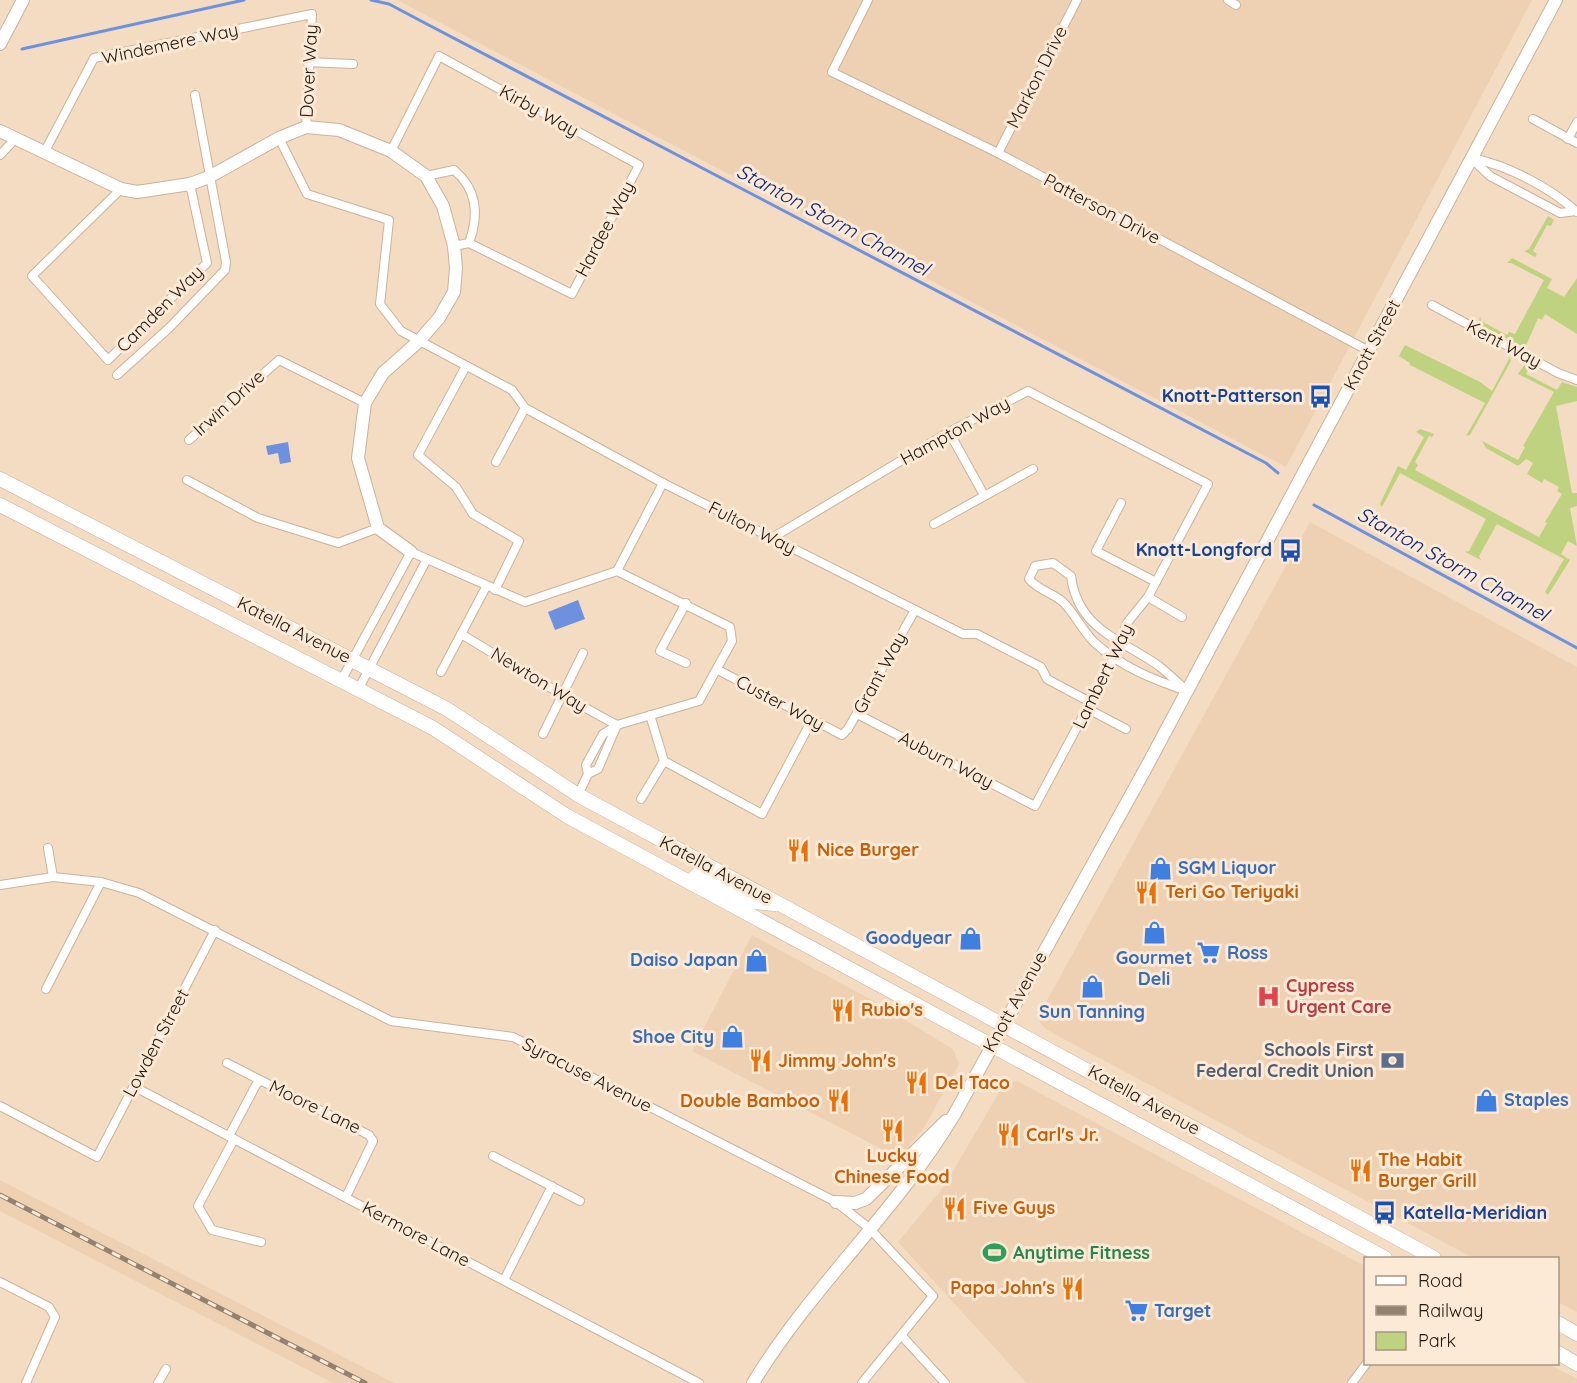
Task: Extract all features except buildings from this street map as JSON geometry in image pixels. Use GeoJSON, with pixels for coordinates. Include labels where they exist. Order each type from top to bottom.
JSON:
{"type":"FeatureCollection","features":[{"type":"Feature","properties":{"kind":"main road"},"geometry":{"type":"LineString","coordinates":[[0,44],[23,0]]}},
{"type":"Feature","properties":{"kind":"main road","name":"Knott Street"},"geometry":{"type":"LineString","coordinates":[[1187,691],[1556,0]]}},
{"type":"Feature","properties":{"kind":"main road"},"geometry":{"type":"LineString","coordinates":[[0,130],[121,189],[137,192],[190,184],[209,177],[279,138],[306,127],[339,130],[391,151],[426,176],[443,206],[454,246],[456,268],[454,292],[439,318],[420,341],[382,373],[365,403],[358,458],[378,528],[411,552]]}},
{"type":"Feature","properties":{"kind":"main road","name":"Katella Avenue"},"geometry":{"type":"LineString","coordinates":[[0,479],[352,660],[478,728],[578,795],[1003,1024],[1427,1257]]}},
{"type":"Feature","properties":{"kind":"main road"},"geometry":{"type":"LineString","coordinates":[[27,519],[36,498]]}},
{"type":"Feature","properties":{"kind":"main road","name":"Katella Avenue"},"geometry":{"type":"LineString","coordinates":[[0,505],[359,688],[466,748],[567,816],[1383,1257]]}},
{"type":"Feature","properties":{"kind":"main road","name":"Knott Avenue"},"geometry":{"type":"LineString","coordinates":[[753,1383],[809,1302],[929,1156],[954,1115],[1187,691]]}},
{"type":"Feature","properties":{"kind":"main road"},"geometry":{"type":"LineString","coordinates":[[690,882],[698,874],[753,902],[782,905]]}},
{"type":"Feature","properties":{"kind":"main road"},"geometry":{"type":"LineString","coordinates":[[836,1202],[855,1203],[866,1198],[918,1145],[954,1115]]}},
{"type":"Feature","properties":{"kind":"main road"},"geometry":{"type":"LineString","coordinates":[[1559,1324],[1577,1334]]}},
{"type":"Feature","properties":{"kind":"main road"},"geometry":{"type":"LineString","coordinates":[[1559,1354],[1577,1364]]}},
{"type":"Feature","properties":{"kind":"street","name":"Patterson Drive"},"geometry":{"type":"LineString","coordinates":[[868,0],[832,72],[998,153],[1369,351]]}},
{"type":"Feature","properties":{"kind":"street","name":"Markon Drive"},"geometry":{"type":"LineString","coordinates":[[998,153],[1077,0]]}},
{"type":"Feature","properties":{"kind":"street","name":"Dover Way"},"geometry":{"type":"LineString","coordinates":[[306,127],[307,62],[312,14]]}},
{"type":"Feature","properties":{"kind":"street","name":"Windemere Way"},"geometry":{"type":"LineString","coordinates":[[45,151],[94,58],[312,14]]}},
{"type":"Feature","properties":{"kind":"street","name":"Kirby Way"},"geometry":{"type":"LineString","coordinates":[[391,151],[439,56],[639,165]]}},
{"type":"Feature","properties":{"kind":"street"},"geometry":{"type":"LineString","coordinates":[[307,62],[353,64]]}},
{"type":"Feature","properties":{"kind":"street"},"geometry":{"type":"LineString","coordinates":[[117,375],[169,328],[225,270],[195,95]]}},
{"type":"Feature","properties":{"kind":"street"},"geometry":{"type":"LineString","coordinates":[[1533,119],[1577,143]]}},
{"type":"Feature","properties":{"kind":"street"},"geometry":{"type":"LineString","coordinates":[[1568,139],[1577,122]]}},
{"type":"Feature","properties":{"kind":"street"},"geometry":{"type":"LineString","coordinates":[[0,155],[17,137]]}},
{"type":"Feature","properties":{"kind":"street","name":"Fulton Way"},"geometry":{"type":"LineString","coordinates":[[279,138],[307,194],[389,220],[380,304],[401,331],[512,390],[525,408],[663,483],[963,634],[978,634],[1041,667],[1047,679],[1126,729]]}},
{"type":"Feature","properties":{"kind":"street"},"geometry":{"type":"LineString","coordinates":[[1470,158],[1490,176],[1560,213],[1577,210]]}},
{"type":"Feature","properties":{"kind":"street"},"geometry":{"type":"LineString","coordinates":[[1470,158],[1496,163],[1567,201],[1577,210]]}},
{"type":"Feature","properties":{"kind":"street","name":"Hardee Way"},"geometry":{"type":"LineString","coordinates":[[469,243],[572,294],[639,165]]}},
{"type":"Feature","properties":{"kind":"street"},"geometry":{"type":"LineString","coordinates":[[426,176],[454,170],[466,185],[477,218],[469,243],[454,246]]}},
{"type":"Feature","properties":{"kind":"street","name":"Camden Way"},"geometry":{"type":"LineString","coordinates":[[121,189],[32,276],[108,360],[207,263],[190,184]]}},
{"type":"Feature","properties":{"kind":"street","name":"Kent Way"},"geometry":{"type":"LineString","coordinates":[[1432,305],[1558,373],[1577,380]]}},
{"type":"Feature","properties":{"kind":"street","name":"Irwin Drive"},"geometry":{"type":"LineString","coordinates":[[189,440],[279,360],[365,403]]}},
{"type":"Feature","properties":{"kind":"street"},"geometry":{"type":"LineString","coordinates":[[441,672],[461,634],[519,541],[473,514],[456,487],[418,455],[466,366]]}},
{"type":"Feature","properties":{"kind":"street","name":"Hampton Way"},"geometry":{"type":"LineString","coordinates":[[772,538],[949,432],[1028,391],[1208,484]]}},
{"type":"Feature","properties":{"kind":"street"},"geometry":{"type":"LineString","coordinates":[[496,462],[525,408]]}},
{"type":"Feature","properties":{"kind":"street"},"geometry":{"type":"LineString","coordinates":[[949,432],[984,495]]}},
{"type":"Feature","properties":{"kind":"street"},"geometry":{"type":"LineString","coordinates":[[934,524],[1033,469]]}},
{"type":"Feature","properties":{"kind":"street"},"geometry":{"type":"LineString","coordinates":[[188,480],[258,518],[338,543],[378,528]]}},
{"type":"Feature","properties":{"kind":"street"},"geometry":{"type":"LineString","coordinates":[[617,571],[663,483]]}},
{"type":"Feature","properties":{"kind":"street","name":"Lambert Way"},"geometry":{"type":"LineString","coordinates":[[1035,806],[1114,658],[1127,623],[1148,597],[1208,484]]}},
{"type":"Feature","properties":{"kind":"street"},"geometry":{"type":"LineString","coordinates":[[1121,503],[1096,551],[1156,582]]}},
{"type":"Feature","properties":{"kind":"street"},"geometry":{"type":"LineString","coordinates":[[342,679],[411,552],[525,602],[617,571],[686,603],[730,627],[732,641],[699,701],[617,725],[603,734],[586,765],[588,774],[578,795]]}},
{"type":"Feature","properties":{"kind":"street"},"geometry":{"type":"LineString","coordinates":[[359,688],[427,559]]}},
{"type":"Feature","properties":{"kind":"street"},"geometry":{"type":"LineString","coordinates":[[1053,563],[1067,570],[1071,576],[1076,596],[1101,630],[1118,644],[1158,666],[1187,691],[1151,679],[1114,658],[1079,626],[1064,603],[1033,585],[1029,579],[1035,566],[1053,563]]}},
{"type":"Feature","properties":{"kind":"street"},"geometry":{"type":"LineString","coordinates":[[1064,603],[1076,596]]}},
{"type":"Feature","properties":{"kind":"street"},"geometry":{"type":"LineString","coordinates":[[1148,597],[1182,617]]}},
{"type":"Feature","properties":{"kind":"street"},"geometry":{"type":"LineString","coordinates":[[686,603],[660,651],[686,663]]}},
{"type":"Feature","properties":{"kind":"street","name":"Grant Way"},"geometry":{"type":"LineString","coordinates":[[842,735],[857,714],[915,610]]}},
{"type":"Feature","properties":{"kind":"street","name":"Newton Way"},"geometry":{"type":"LineString","coordinates":[[461,634],[561,696],[617,725]]}},
{"type":"Feature","properties":{"kind":"street"},"geometry":{"type":"LineString","coordinates":[[543,734],[583,653]]}},
{"type":"Feature","properties":{"kind":"street","name":"Custer Way"},"geometry":{"type":"LineString","coordinates":[[718,670],[842,735]]}},
{"type":"Feature","properties":{"kind":"street","name":"Auburn Way"},"geometry":{"type":"LineString","coordinates":[[857,714],[1035,806]]}},
{"type":"Feature","properties":{"kind":"street"},"geometry":{"type":"LineString","coordinates":[[650,715],[664,761],[762,814],[812,720]]}},
{"type":"Feature","properties":{"kind":"street"},"geometry":{"type":"LineString","coordinates":[[641,799],[664,761]]}},
{"type":"Feature","properties":{"kind":"street"},"geometry":{"type":"LineString","coordinates":[[48,848],[53,878]]}},
{"type":"Feature","properties":{"kind":"street","name":"Syracuse Avenue"},"geometry":{"type":"LineString","coordinates":[[0,885],[53,878],[101,882],[139,893],[391,1021],[513,1037],[836,1202],[869,1228],[933,1296],[902,1336]]}},
{"type":"Feature","properties":{"kind":"street"},"geometry":{"type":"LineString","coordinates":[[46,989],[101,882]]}},
{"type":"Feature","properties":{"kind":"street","name":"Lowden Street"},"geometry":{"type":"LineString","coordinates":[[0,1106],[97,1156],[215,930]]}},
{"type":"Feature","properties":{"kind":"street","name":"Moore Lane"},"geometry":{"type":"LineString","coordinates":[[227,1063],[372,1137],[346,1197]]}},
{"type":"Feature","properties":{"kind":"street","name":"Moore Lane"},"geometry":{"type":"LineString","coordinates":[[261,1242],[212,1230],[198,1206],[257,1083],[262,1081]]}},
{"type":"Feature","properties":{"kind":"street","name":"Kermore Lane"},"geometry":{"type":"LineString","coordinates":[[133,1086],[699,1383]]}},
{"type":"Feature","properties":{"kind":"street"},"geometry":{"type":"LineString","coordinates":[[494,1156],[580,1201]]}},
{"type":"Feature","properties":{"kind":"street"},"geometry":{"type":"LineString","coordinates":[[504,1280],[552,1186]]}},
{"type":"Feature","properties":{"kind":"street"},"geometry":{"type":"LineString","coordinates":[[0,1282],[49,1307],[55,1317],[26,1383]]}},
{"type":"Feature","properties":{"kind":"street"},"geometry":{"type":"LineString","coordinates":[[862,1383],[902,1336],[945,1383]]}},
{"type":"Feature","properties":{"kind":"street"},"geometry":{"type":"LineString","coordinates":[[1352,1383],[1365,1365]]}},
{"type":"Feature","properties":{"kind":"street"},"geometry":{"type":"LineString","coordinates":[[158,1383],[166,1369]]}},
{"type":"Feature","properties":{"kind":"shaded area"},"geometry":{"type":"Polygon","coordinates":[[[397,0],[1532,0],[1286,467],[397,0]]]}},
{"type":"Feature","properties":{"kind":"shaded area"},"geometry":{"type":"Polygon","coordinates":[[[1310,522],[1577,667],[1577,1312],[1559,1303],[1559,1257],[1471,1257],[1047,1030],[1041,1024],[1039,1017],[1310,522]]]}},
{"type":"Feature","properties":{"kind":"shaded area"},"geometry":{"type":"Polygon","coordinates":[[[752,935],[872,1000],[953,1049],[959,1064],[925,1126],[899,1158],[692,1051],[752,935]]]}},
{"type":"Feature","properties":{"kind":"shaded area"},"geometry":{"type":"Polygon","coordinates":[[[1017,1081],[1364,1265],[1364,1365],[1550,1365],[1577,1379],[1577,1383],[1027,1383],[898,1242],[943,1188],[1004,1084],[1017,1081]]]}},
{"type":"Feature","properties":{"kind":"shaded area"},"geometry":{"type":"Polygon","coordinates":[[[0,1180],[394,1383],[333,1383],[0,1211],[0,1180]]]}},
{"type":"Feature","properties":{"kind":"green space"},"geometry":{"type":"Polygon","coordinates":[[[1548,216],[1554,220],[1551,226],[1547,225],[1533,251],[1537,254],[1535,257],[1524,251],[1529,249],[1548,216]]]}},
{"type":"Feature","properties":{"kind":"green space"},"geometry":{"type":"Polygon","coordinates":[[[1512,258],[1552,279],[1547,288],[1564,297],[1577,278],[1577,334],[1545,314],[1542,320],[1538,318],[1525,348],[1481,325],[1480,316],[1481,321],[1507,335],[1509,332],[1515,334],[1544,280],[1507,263],[1512,258]]]}},
{"type":"Feature","properties":{"kind":"green space"},"geometry":{"type":"Polygon","coordinates":[[[1405,345],[1480,382],[1492,391],[1510,357],[1511,361],[1470,435],[1466,436],[1485,403],[1410,365],[1399,356],[1405,345]]]}},
{"type":"Feature","properties":{"kind":"green space"},"geometry":{"type":"Polygon","coordinates":[[[1526,363],[1531,365],[1526,374],[1557,390],[1562,382],[1577,387],[1577,401],[1556,406],[1572,493],[1577,493],[1577,506],[1570,508],[1577,546],[1568,541],[1561,554],[1570,560],[1548,595],[1545,592],[1564,559],[1497,524],[1479,556],[1481,560],[1465,552],[1469,551],[1486,519],[1400,473],[1382,507],[1380,504],[1398,466],[1406,470],[1424,437],[1416,432],[1420,429],[1434,434],[1432,437],[1429,436],[1415,462],[1418,465],[1415,470],[1539,537],[1562,494],[1557,491],[1559,487],[1544,479],[1542,483],[1527,474],[1533,463],[1526,459],[1518,466],[1486,448],[1482,441],[1518,460],[1525,447],[1523,446],[1554,392],[1518,374],[1526,363]]]}},
{"type":"Feature","properties":{"kind":"water"},"geometry":{"type":"Polygon","coordinates":[[[288,442],[291,462],[280,464],[278,453],[268,455],[266,446],[288,442]]]}},
{"type":"Feature","properties":{"kind":"water"},"geometry":{"type":"Polygon","coordinates":[[[578,600],[585,619],[555,630],[548,612],[578,600]]]}},
{"type":"Feature","properties":{"kind":"waterway","name":"Stanton Storm Channel"},"geometry":{"type":"LineString","coordinates":[[22,49],[244,0]]}},
{"type":"Feature","properties":{"kind":"waterway","name":"Stanton Storm Channel"},"geometry":{"type":"LineString","coordinates":[[371,0],[389,4],[1266,463],[1278,473]]}},
{"type":"Feature","properties":{"kind":"waterway","name":"Stanton Storm Channel"},"geometry":{"type":"LineString","coordinates":[[1314,505],[1577,648]]}},
{"type":"Feature","properties":{"kind":"railway"},"geometry":{"type":"LineString","coordinates":[[0,1195],[365,1383]]}},
{"type":"Feature","properties":{"kind":"place","name":"Knott-Patterson"},"geometry":{"type":"Point","coordinates":[1321,396]}},
{"type":"Feature","properties":{"kind":"place","name":"Knott-Longford"},"geometry":{"type":"Point","coordinates":[1290,550]}},
{"type":"Feature","properties":{"kind":"place","name":"Nice Burger"},"geometry":{"type":"Point","coordinates":[799,850]}},
{"type":"Feature","properties":{"kind":"place","name":"SGM Liquor"},"geometry":{"type":"Point","coordinates":[1160,868]}},
{"type":"Feature","properties":{"kind":"place","name":"Teri Go Teriyaki"},"geometry":{"type":"Point","coordinates":[1147,892]}},
{"type":"Feature","properties":{"kind":"place","name":"Gourmet Deli"},"geometry":{"type":"Point","coordinates":[1154,932]}},
{"type":"Feature","properties":{"kind":"place","name":"Goodyear"},"geometry":{"type":"Point","coordinates":[970,938]}},
{"type":"Feature","properties":{"kind":"place","name":"Ross"},"geometry":{"type":"Point","coordinates":[1209,953]}},
{"type":"Feature","properties":{"kind":"place","name":"Daiso Japan"},"geometry":{"type":"Point","coordinates":[756,960]}},
{"type":"Feature","properties":{"kind":"place","name":"Sun Tanning"},"geometry":{"type":"Point","coordinates":[1092,986]}},
{"type":"Feature","properties":{"kind":"place","name":"Cypress Urgent Care"},"geometry":{"type":"Point","coordinates":[1268,996]}},
{"type":"Feature","properties":{"kind":"place","name":"Rubio's"},"geometry":{"type":"Point","coordinates":[843,1010]}},
{"type":"Feature","properties":{"kind":"place","name":"Shoe City"},"geometry":{"type":"Point","coordinates":[732,1037]}},
{"type":"Feature","properties":{"kind":"place","name":"Schools First Federal Credit Union"},"geometry":{"type":"Point","coordinates":[1392,1060]}},
{"type":"Feature","properties":{"kind":"place","name":"Jimmy John's"},"geometry":{"type":"Point","coordinates":[760,1061]}},
{"type":"Feature","properties":{"kind":"place","name":"Del Taco"},"geometry":{"type":"Point","coordinates":[917,1083]}},
{"type":"Feature","properties":{"kind":"place","name":"Staples"},"geometry":{"type":"Point","coordinates":[1486,1100]}},
{"type":"Feature","properties":{"kind":"place","name":"Double Bamboo"},"geometry":{"type":"Point","coordinates":[838,1101]}},
{"type":"Feature","properties":{"kind":"place","name":"Lucky Chinese Food"},"geometry":{"type":"Point","coordinates":[892,1130]}},
{"type":"Feature","properties":{"kind":"place","name":"Carl's Jr."},"geometry":{"type":"Point","coordinates":[1008,1135]}},
{"type":"Feature","properties":{"kind":"place","name":"The Habit Burger Grill"},"geometry":{"type":"Point","coordinates":[1360,1170]}},
{"type":"Feature","properties":{"kind":"place","name":"Five Guys"},"geometry":{"type":"Point","coordinates":[955,1208]}},
{"type":"Feature","properties":{"kind":"place","name":"Katella-Meridian"},"geometry":{"type":"Point","coordinates":[1385,1213]}},
{"type":"Feature","properties":{"kind":"place","name":"Anytime Fitness"},"geometry":{"type":"Point","coordinates":[995,1253]}},
{"type":"Feature","properties":{"kind":"place","name":"Papa John's"},"geometry":{"type":"Point","coordinates":[1073,1288]}},
{"type":"Feature","properties":{"kind":"place","name":"Target"},"geometry":{"type":"Point","coordinates":[1136,1311]}}]}
